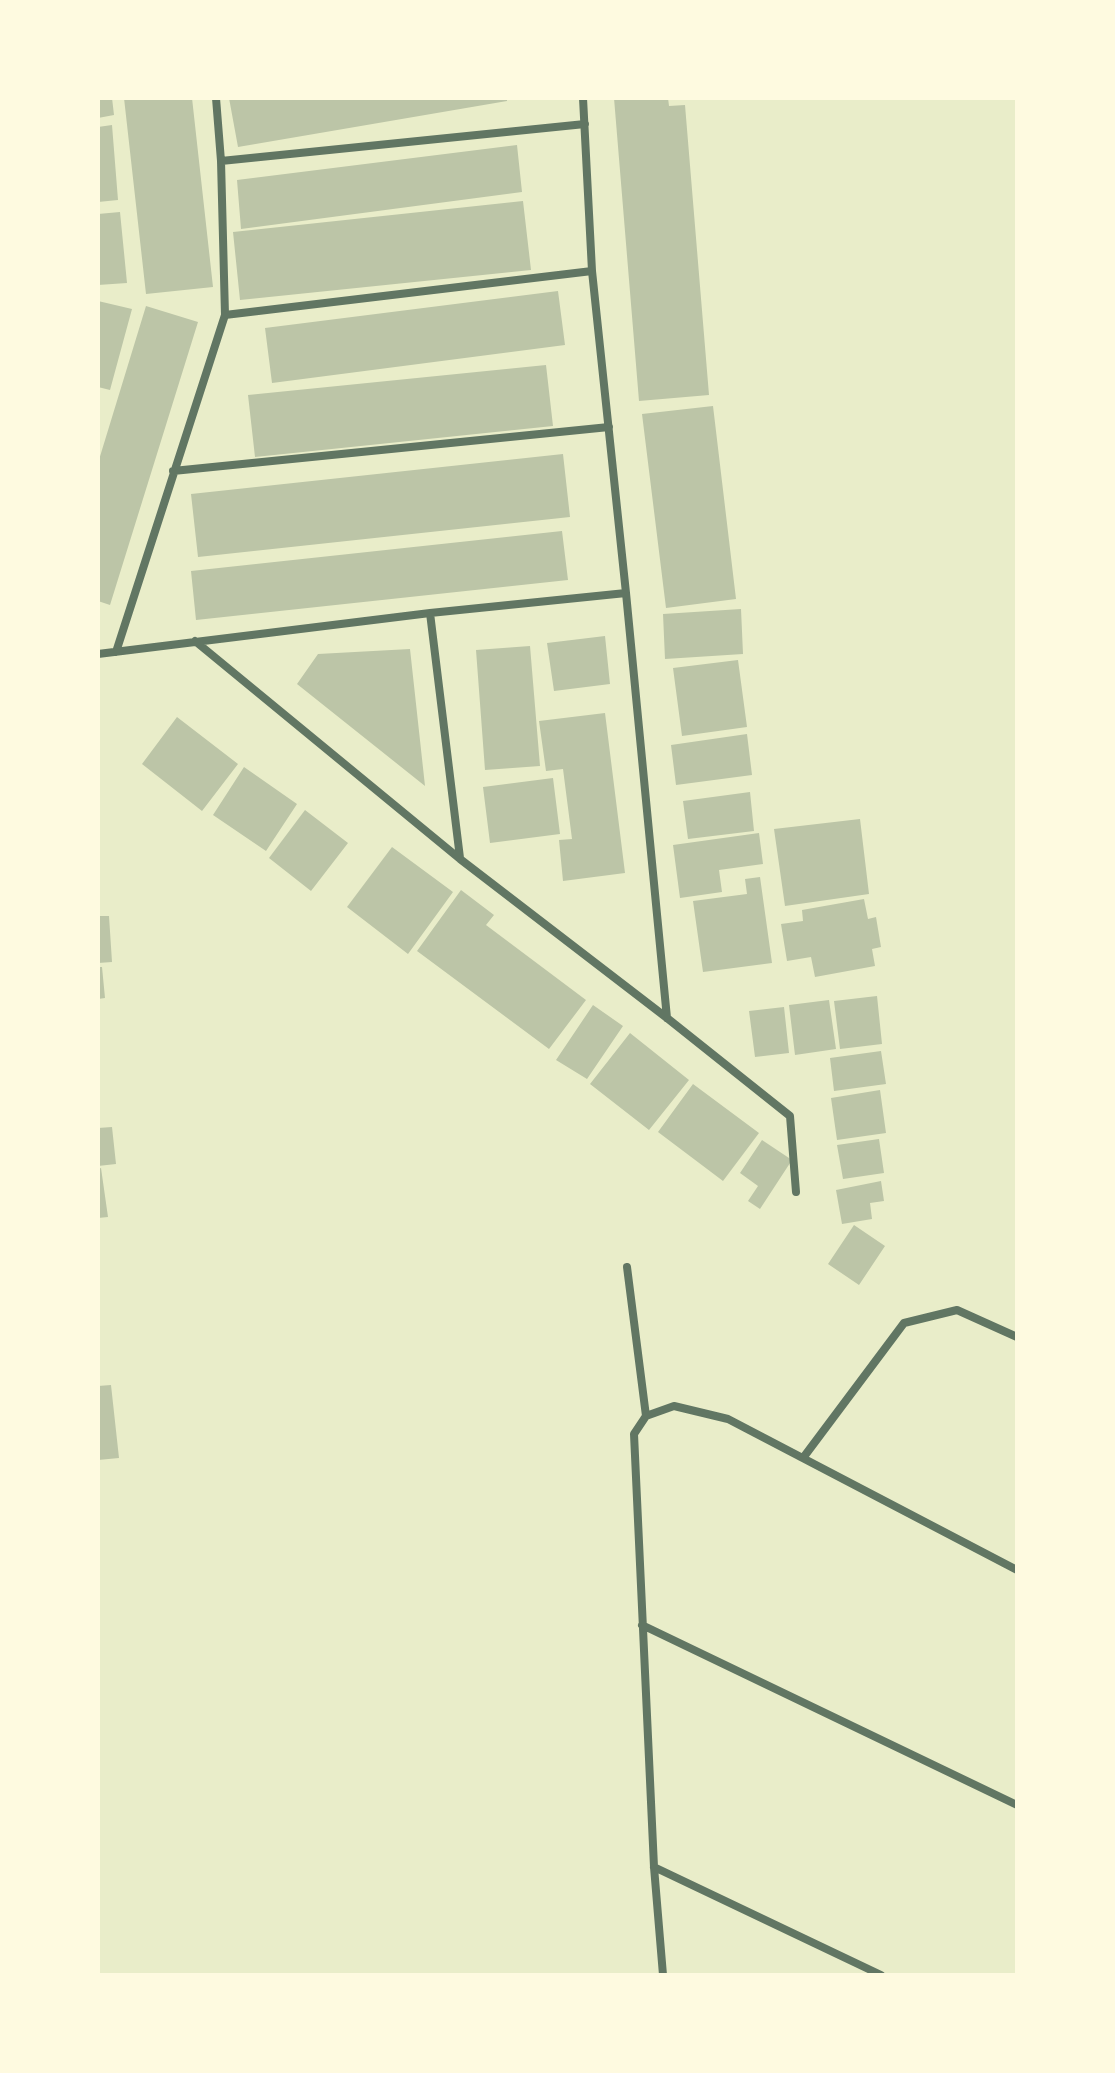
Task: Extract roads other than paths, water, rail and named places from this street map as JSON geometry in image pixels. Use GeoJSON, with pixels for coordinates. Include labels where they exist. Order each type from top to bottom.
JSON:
{"type":"FeatureCollection","features":[{"type":"Feature","properties":{"kind":"street"},"geometry":{"type":"LineString","coordinates":[[116,652],[225,315],[216,98]]}},
{"type":"Feature","properties":{"kind":"street"},"geometry":{"type":"LineString","coordinates":[[583,98],[592,271],[667,1018]]}},
{"type":"Feature","properties":{"kind":"street"},"geometry":{"type":"LineString","coordinates":[[221,161],[585,124]]}},
{"type":"Feature","properties":{"kind":"street"},"geometry":{"type":"LineString","coordinates":[[225,315],[592,271]]}},
{"type":"Feature","properties":{"kind":"street"},"geometry":{"type":"LineString","coordinates":[[173,471],[609,427]]}},
{"type":"Feature","properties":{"kind":"street"},"geometry":{"type":"LineString","coordinates":[[98,654],[430,613],[626,593]]}},
{"type":"Feature","properties":{"kind":"street"},"geometry":{"type":"LineString","coordinates":[[430,613],[460,859]]}},
{"type":"Feature","properties":{"kind":"street"},"geometry":{"type":"LineString","coordinates":[[195,641],[460,859],[790,1116],[796,1192]]}},
{"type":"Feature","properties":{"kind":"street"},"geometry":{"type":"LineString","coordinates":[[627,1267],[646,1416]]}},
{"type":"Feature","properties":{"kind":"street"},"geometry":{"type":"LineString","coordinates":[[803,1458],[904,1323],[957,1310],[1017,1337]]}},
{"type":"Feature","properties":{"kind":"street"},"geometry":{"type":"LineString","coordinates":[[663,1975],[654,1867],[634,1434],[646,1416],[674,1406],[728,1419],[1017,1570]]}},
{"type":"Feature","properties":{"kind":"street"},"geometry":{"type":"LineString","coordinates":[[642,1625],[1017,1805]]}},
{"type":"Feature","properties":{"kind":"street"},"geometry":{"type":"LineString","coordinates":[[654,1867],[881,1975]]}}]}
